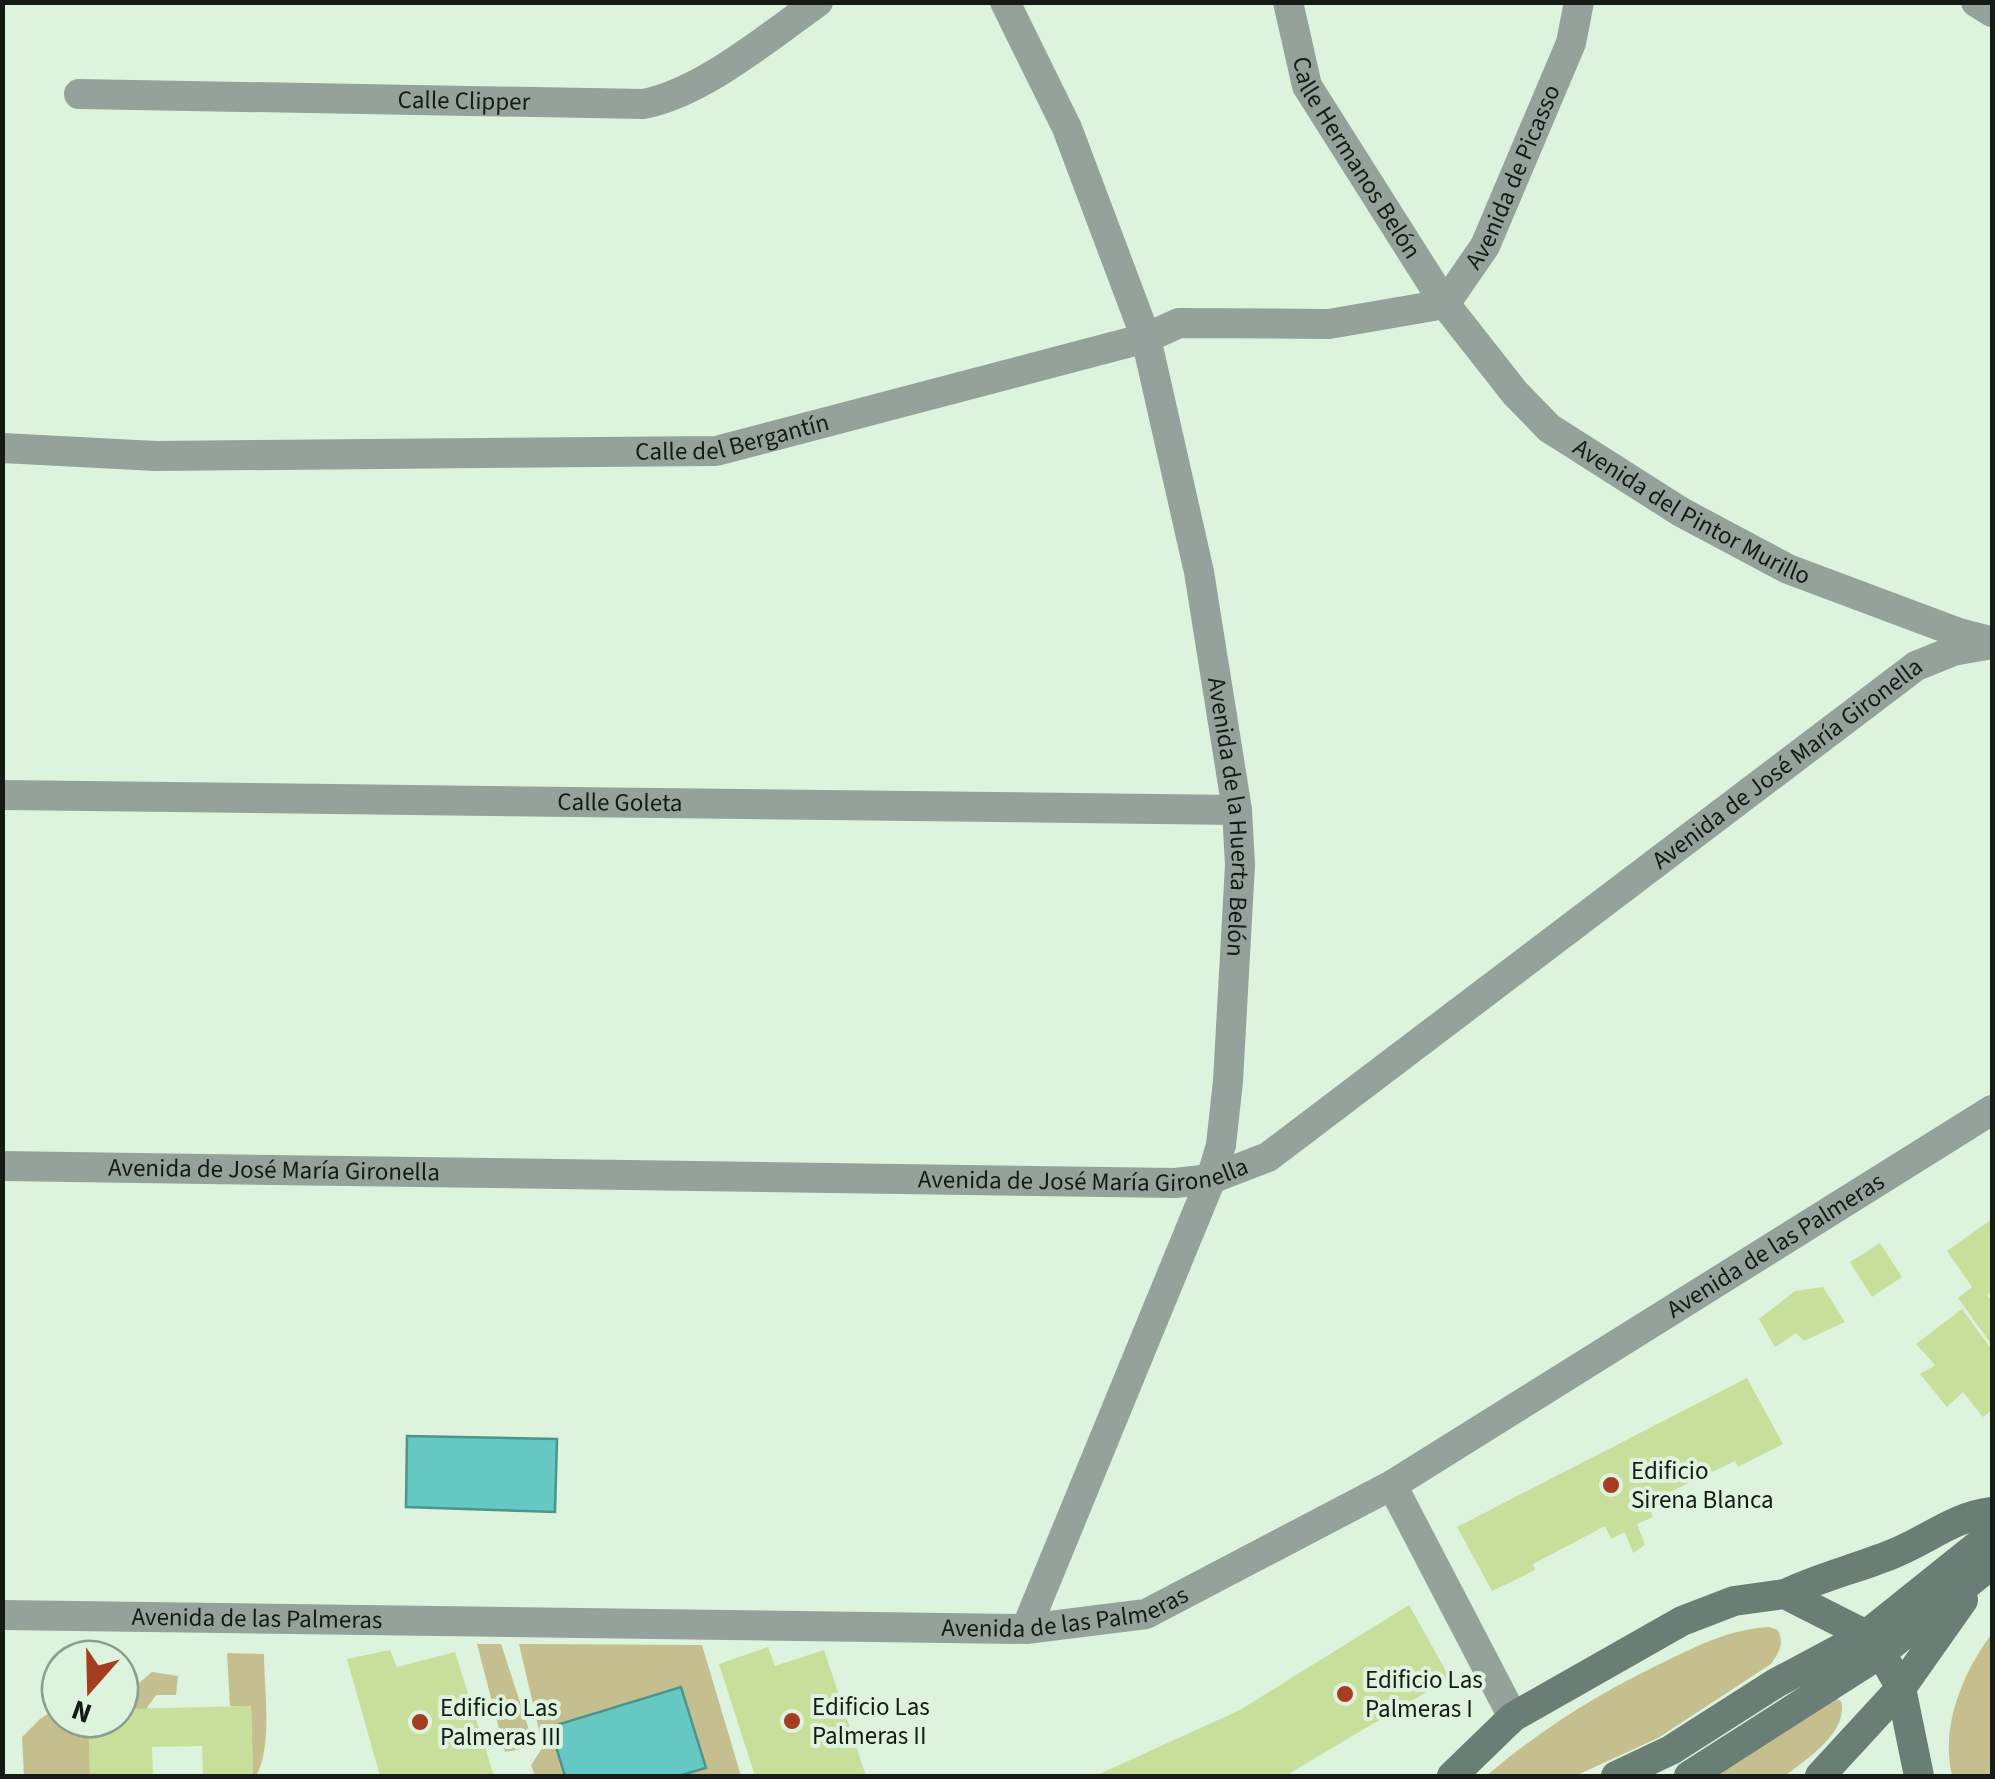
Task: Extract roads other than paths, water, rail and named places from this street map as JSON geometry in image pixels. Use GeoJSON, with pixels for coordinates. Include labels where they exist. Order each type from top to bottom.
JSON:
{"type":"FeatureCollection","features":[{"type":"Feature","properties":{"kind":"main road"},"geometry":{"type":"LineString","coordinates":[[1452,1776],[1514,1718],[1682,1622],[1734,1601],[1786,1594],[1820,1577],[1892,1555],[1968,1515],[1992,1512]]}},
{"type":"Feature","properties":{"kind":"main road"},"geometry":{"type":"LineString","coordinates":[[1616,1776],[1671,1750],[1776,1682],[1873,1644],[1992,1534]]}},
{"type":"Feature","properties":{"kind":"main road"},"geometry":{"type":"LineString","coordinates":[[1689,1776],[1988,1567]]}},
{"type":"Feature","properties":{"kind":"main road"},"geometry":{"type":"LineString","coordinates":[[1820,1776],[1901,1688],[1988,1567]]}},
{"type":"Feature","properties":{"kind":"main road"},"geometry":{"type":"LineString","coordinates":[[1786,1594],[1873,1644],[1901,1688],[1919,1776]]}},
{"type":"Feature","properties":{"kind":"street","name":"Calle Clipper"},"geometry":{"type":"LineString","coordinates":[[79,94],[642,104],[670,99],[696,84],[818,2]]}},
{"type":"Feature","properties":{"kind":"street","name":"Avenida de la Huerta Belón"},"geometry":{"type":"LineString","coordinates":[[1005,2],[1067,128],[1146,338],[1199,572],[1238,810],[1240,866],[1221,1145],[1211,1179],[1026,1629]]}},
{"type":"Feature","properties":{"kind":"street","name":"Calle Hermanos Belón"},"geometry":{"type":"LineString","coordinates":[[1288,2],[1307,86],[1445,304]]}},
{"type":"Feature","properties":{"kind":"street","name":"Avenida de Picasso"},"geometry":{"type":"LineString","coordinates":[[1445,304],[1485,246],[1571,43],[1579,2]]}},
{"type":"Feature","properties":{"kind":"street","name":"Avenida de Picasso"},"geometry":{"type":"LineString","coordinates":[[1571,43],[1604,2]]}},
{"type":"Feature","properties":{"kind":"street"},"geometry":{"type":"LineString","coordinates":[[1976,2],[1992,12]]}},
{"type":"Feature","properties":{"kind":"street","name":"Calle del Bergantín"},"geometry":{"type":"LineString","coordinates":[[2,448],[156,456],[716,451],[1146,338],[1179,323],[1329,324],[1445,304]]}},
{"type":"Feature","properties":{"kind":"street","name":"Avenida del Pintor Murillo"},"geometry":{"type":"LineString","coordinates":[[1445,304],[1515,394],[1549,428],[1631,482],[1788,569],[1992,643]]}},
{"type":"Feature","properties":{"kind":"street","name":"Avenida de José María Gironella"},"geometry":{"type":"LineString","coordinates":[[2,1166],[1174,1183],[1211,1179],[1268,1158],[1916,666],[1952,651],[1992,643]]}},
{"type":"Feature","properties":{"kind":"street","name":"Calle Goleta"},"geometry":{"type":"LineString","coordinates":[[2,795],[1238,810]]}},
{"type":"Feature","properties":{"kind":"street","name":"Avenida de las Palmeras"},"geometry":{"type":"LineString","coordinates":[[2,1615],[1026,1629],[1146,1614],[1392,1485],[1992,1110]]}},
{"type":"Feature","properties":{"kind":"street"},"geometry":{"type":"LineString","coordinates":[[1392,1485],[1514,1718]]}},
{"type":"Feature","properties":{"kind":"water"},"geometry":{"type":"Polygon","coordinates":[[[407,1436],[557,1439],[555,1512],[406,1507],[407,1436]]]}},
{"type":"Feature","properties":{"kind":"water"},"geometry":{"type":"Polygon","coordinates":[[[681,1687],[706,1768],[678,1776],[565,1776],[550,1727],[681,1687]]]}},
{"type":"Feature","properties":{"kind":"place","name":"Edificio Sirena Blanca"},"geometry":{"type":"Point","coordinates":[1611,1485]}},
{"type":"Feature","properties":{"kind":"place","name":"Edificio Las Palmeras I"},"geometry":{"type":"Point","coordinates":[1345,1694]}},
{"type":"Feature","properties":{"kind":"place","name":"Edificio Las Palmeras II"},"geometry":{"type":"Point","coordinates":[792,1721]}},
{"type":"Feature","properties":{"kind":"place","name":"Edificio Las Palmeras III"},"geometry":{"type":"Point","coordinates":[420,1722]}}]}
